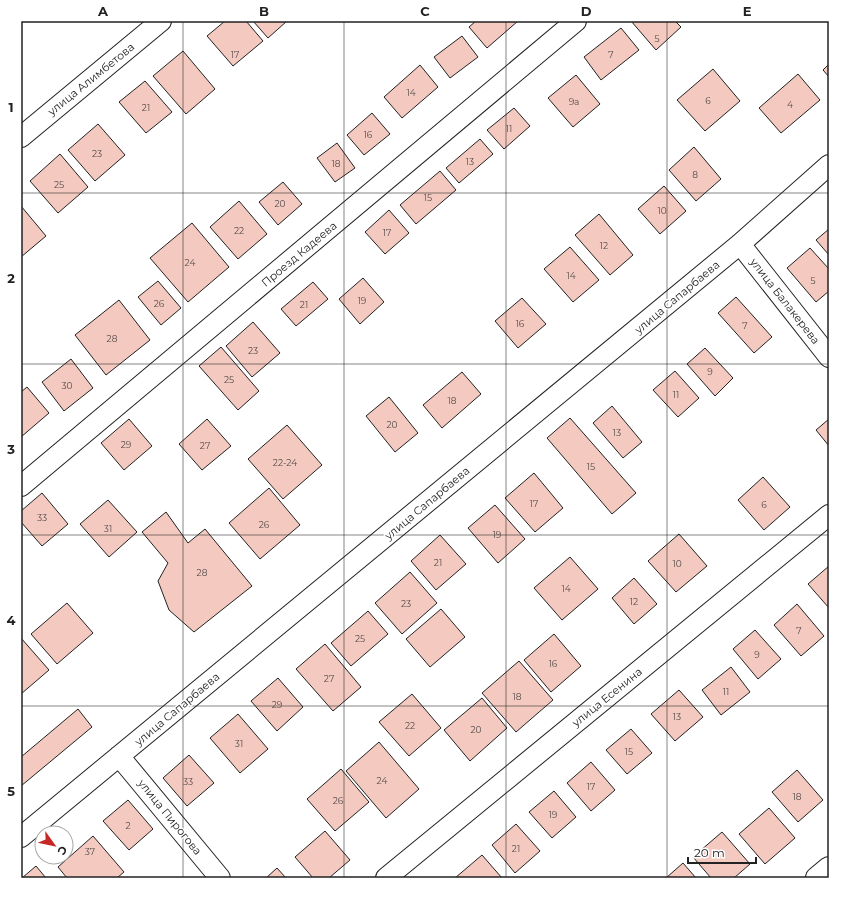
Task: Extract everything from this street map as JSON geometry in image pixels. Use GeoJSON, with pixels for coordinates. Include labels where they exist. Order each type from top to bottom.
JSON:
{"type":"FeatureCollection","features":[{"type":"Feature","properties":{"kind":"main road"},"geometry":{"type":"LineString","coordinates":[[817,878],[829,868]]}},
{"type":"Feature","properties":{"kind":"street","name":"улица Алимбетова"},"geometry":{"type":"LineString","coordinates":[[21,136],[162,21]]}},
{"type":"Feature","properties":{"kind":"street","name":"Проезд Кадеева"},"geometry":{"type":"LineString","coordinates":[[21,486],[576,21]]}},
{"type":"Feature","properties":{"kind":"street","name":"улица Сапарбаева"},"geometry":{"type":"LineString","coordinates":[[21,836],[740,244],[829,165]]}},
{"type":"Feature","properties":{"kind":"street","name":"улица Балакерева"},"geometry":{"type":"LineString","coordinates":[[740,244],[829,357]]}},
{"type":"Feature","properties":{"kind":"street","name":"улица Есенина"},"geometry":{"type":"LineString","coordinates":[[386,878],[829,515]]}},
{"type":"Feature","properties":{"kind":"street","name":"улица Пирогова"},"geometry":{"type":"LineString","coordinates":[[119,756],[220,878]]}},
{"type":"Feature","properties":{"kind":"building"},"geometry":{"type":"Polygon","coordinates":[[[225,21],[246,21],[263,41],[233,66],[207,36],[225,21]]]}},
{"type":"Feature","properties":{"kind":"building"},"geometry":{"type":"Polygon","coordinates":[[[253,21],[287,21],[268,38],[253,21]]]}},
{"type":"Feature","properties":{"kind":"building"},"geometry":{"type":"Polygon","coordinates":[[[476,21],[518,21],[487,48],[469,27],[476,21]]]}},
{"type":"Feature","properties":{"kind":"building"},"geometry":{"type":"Polygon","coordinates":[[[631,21],[675,21],[681,27],[656,50],[631,21]]]}},
{"type":"Feature","properties":{"kind":"building"},"geometry":{"type":"Polygon","coordinates":[[[621,28],[639,50],[601,80],[584,57],[621,28]]]}},
{"type":"Feature","properties":{"kind":"building"},"geometry":{"type":"Polygon","coordinates":[[[462,36],[478,57],[450,78],[434,57],[462,36]]]}},
{"type":"Feature","properties":{"kind":"building"},"geometry":{"type":"Polygon","coordinates":[[[183,51],[215,89],[186,114],[153,76],[183,51]]]}},
{"type":"Feature","properties":{"kind":"building"},"geometry":{"type":"Polygon","coordinates":[[[829,64],[829,77],[823,70],[829,64]]]}},
{"type":"Feature","properties":{"kind":"building"},"geometry":{"type":"Polygon","coordinates":[[[420,65],[438,87],[402,118],[384,97],[420,65]]]}},
{"type":"Feature","properties":{"kind":"building"},"geometry":{"type":"Polygon","coordinates":[[[713,69],[740,101],[705,131],[677,100],[713,69]]]}},
{"type":"Feature","properties":{"kind":"building"},"geometry":{"type":"Polygon","coordinates":[[[798,74],[820,100],[781,133],[759,108],[798,74]]]}},
{"type":"Feature","properties":{"kind":"building"},"geometry":{"type":"Polygon","coordinates":[[[576,75],[600,104],[573,127],[548,98],[576,75]]]}},
{"type":"Feature","properties":{"kind":"building"},"geometry":{"type":"Polygon","coordinates":[[[145,81],[172,112],[146,133],[119,102],[145,81]]]}},
{"type":"Feature","properties":{"kind":"building"},"geometry":{"type":"Polygon","coordinates":[[[514,108],[530,126],[504,149],[487,130],[514,108]]]}},
{"type":"Feature","properties":{"kind":"building"},"geometry":{"type":"Polygon","coordinates":[[[372,113],[390,134],[364,155],[347,135],[372,113]]]}},
{"type":"Feature","properties":{"kind":"building"},"geometry":{"type":"Polygon","coordinates":[[[98,124],[125,155],[95,181],[68,150],[98,124]]]}},
{"type":"Feature","properties":{"kind":"building"},"geometry":{"type":"Polygon","coordinates":[[[480,139],[493,154],[459,183],[446,168],[480,139]]]}},
{"type":"Feature","properties":{"kind":"building"},"geometry":{"type":"Polygon","coordinates":[[[337,143],[355,168],[335,182],[317,158],[337,143]]]}},
{"type":"Feature","properties":{"kind":"building"},"geometry":{"type":"Polygon","coordinates":[[[694,147],[721,179],[696,201],[669,170],[694,147]]]}},
{"type":"Feature","properties":{"kind":"building"},"geometry":{"type":"Polygon","coordinates":[[[60,154],[88,187],[58,213],[30,181],[60,154]]]}},
{"type":"Feature","properties":{"kind":"building"},"geometry":{"type":"Polygon","coordinates":[[[440,171],[456,190],[416,224],[400,205],[440,171]]]}},
{"type":"Feature","properties":{"kind":"building"},"geometry":{"type":"Polygon","coordinates":[[[283,182],[302,204],[278,225],[259,202],[283,182]]]}},
{"type":"Feature","properties":{"kind":"building"},"geometry":{"type":"Polygon","coordinates":[[[664,186],[686,211],[660,234],[638,209],[664,186]]]}},
{"type":"Feature","properties":{"kind":"building"},"geometry":{"type":"Polygon","coordinates":[[[239,201],[267,234],[238,259],[210,227],[239,201]]]}},
{"type":"Feature","properties":{"kind":"building"},"geometry":{"type":"Polygon","coordinates":[[[21,206],[46,236],[21,257],[21,206]]]}},
{"type":"Feature","properties":{"kind":"building"},"geometry":{"type":"Polygon","coordinates":[[[389,210],[409,233],[385,254],[365,232],[389,210]]]}},
{"type":"Feature","properties":{"kind":"building"},"geometry":{"type":"Polygon","coordinates":[[[599,214],[633,255],[610,275],[575,235],[599,214]]]}},
{"type":"Feature","properties":{"kind":"building"},"geometry":{"type":"Polygon","coordinates":[[[192,223],[229,267],[188,302],[150,258],[192,223]]]}},
{"type":"Feature","properties":{"kind":"building"},"geometry":{"type":"Polygon","coordinates":[[[829,229],[829,255],[816,240],[829,229]]]}},
{"type":"Feature","properties":{"kind":"building"},"geometry":{"type":"Polygon","coordinates":[[[570,247],[599,280],[573,302],[544,269],[570,247]]]}},
{"type":"Feature","properties":{"kind":"building"},"geometry":{"type":"Polygon","coordinates":[[[810,248],[829,269],[829,291],[816,302],[787,268],[810,248]]]}},
{"type":"Feature","properties":{"kind":"building"},"geometry":{"type":"Polygon","coordinates":[[[363,278],[384,302],[360,324],[339,299],[363,278]]]}},
{"type":"Feature","properties":{"kind":"building"},"geometry":{"type":"Polygon","coordinates":[[[158,281],[181,308],[161,325],[138,297],[158,281]]]}},
{"type":"Feature","properties":{"kind":"building"},"geometry":{"type":"Polygon","coordinates":[[[313,282],[328,299],[296,326],[281,309],[313,282]]]}},
{"type":"Feature","properties":{"kind":"building"},"geometry":{"type":"Polygon","coordinates":[[[736,297],[772,337],[754,353],[718,313],[736,297]]]}},
{"type":"Feature","properties":{"kind":"building"},"geometry":{"type":"Polygon","coordinates":[[[522,298],[546,324],[518,348],[495,321],[522,298]]]}},
{"type":"Feature","properties":{"kind":"building"},"geometry":{"type":"Polygon","coordinates":[[[119,300],[150,340],[106,375],[75,335],[119,300]]]}},
{"type":"Feature","properties":{"kind":"building"},"geometry":{"type":"Polygon","coordinates":[[[253,322],[280,353],[252,377],[226,346],[253,322]]]}},
{"type":"Feature","properties":{"kind":"building"},"geometry":{"type":"Polygon","coordinates":[[[221,347],[259,391],[238,410],[199,366],[221,347]]]}},
{"type":"Feature","properties":{"kind":"building"},"geometry":{"type":"Polygon","coordinates":[[[705,348],[733,378],[715,396],[687,364],[705,348]]]}},
{"type":"Feature","properties":{"kind":"building"},"geometry":{"type":"Polygon","coordinates":[[[71,359],[93,388],[64,411],[42,382],[71,359]]]}},
{"type":"Feature","properties":{"kind":"building"},"geometry":{"type":"Polygon","coordinates":[[[675,371],[699,398],[678,417],[653,390],[675,371]]]}},
{"type":"Feature","properties":{"kind":"building"},"geometry":{"type":"Polygon","coordinates":[[[462,372],[481,394],[442,428],[423,405],[462,372]]]}},
{"type":"Feature","properties":{"kind":"building"},"geometry":{"type":"Polygon","coordinates":[[[27,387],[49,413],[21,437],[21,392],[27,387]]]}},
{"type":"Feature","properties":{"kind":"building"},"geometry":{"type":"Polygon","coordinates":[[[389,397],[418,433],[395,452],[366,416],[389,397]]]}},
{"type":"Feature","properties":{"kind":"building"},"geometry":{"type":"Polygon","coordinates":[[[612,406],[642,442],[623,458],[593,423],[612,406]]]}},
{"type":"Feature","properties":{"kind":"building"},"geometry":{"type":"Polygon","coordinates":[[[570,418],[636,493],[612,514],[547,438],[570,418]]]}},
{"type":"Feature","properties":{"kind":"building"},"geometry":{"type":"Polygon","coordinates":[[[129,419],[152,446],[124,470],[101,443],[129,419]]]}},
{"type":"Feature","properties":{"kind":"building"},"geometry":{"type":"Polygon","coordinates":[[[207,419],[231,446],[202,470],[179,444],[207,419]]]}},
{"type":"Feature","properties":{"kind":"building"},"geometry":{"type":"Polygon","coordinates":[[[829,419],[829,446],[816,430],[829,419]]]}},
{"type":"Feature","properties":{"kind":"building"},"geometry":{"type":"Polygon","coordinates":[[[287,425],[322,465],[283,499],[248,459],[287,425]]]}},
{"type":"Feature","properties":{"kind":"building"},"geometry":{"type":"Polygon","coordinates":[[[534,473],[563,508],[535,532],[505,498],[534,473]]]}},
{"type":"Feature","properties":{"kind":"building"},"geometry":{"type":"Polygon","coordinates":[[[763,477],[790,507],[764,530],[738,500],[763,477]]]}},
{"type":"Feature","properties":{"kind":"building"},"geometry":{"type":"Polygon","coordinates":[[[269,488],[300,525],[260,559],[229,523],[269,488]]]}},
{"type":"Feature","properties":{"kind":"building"},"geometry":{"type":"Polygon","coordinates":[[[42,493],[68,524],[42,546],[21,522],[21,511],[42,493]]]}},
{"type":"Feature","properties":{"kind":"building"},"geometry":{"type":"Polygon","coordinates":[[[108,500],[137,532],[109,557],[80,524],[108,500]]]}},
{"type":"Feature","properties":{"kind":"building"},"geometry":{"type":"Polygon","coordinates":[[[495,505],[525,539],[498,563],[468,528],[495,505]]]}},
{"type":"Feature","properties":{"kind":"building"},"geometry":{"type":"Polygon","coordinates":[[[166,512],[188,543],[205,529],[252,586],[194,632],[169,610],[158,581],[168,563],[142,532],[166,512]]]}},
{"type":"Feature","properties":{"kind":"building"},"geometry":{"type":"Polygon","coordinates":[[[679,534],[707,566],[676,592],[648,561],[679,534]]]}},
{"type":"Feature","properties":{"kind":"building"},"geometry":{"type":"Polygon","coordinates":[[[440,535],[466,564],[436,590],[411,561],[440,535]]]}},
{"type":"Feature","properties":{"kind":"building"},"geometry":{"type":"Polygon","coordinates":[[[570,557],[598,589],[562,620],[534,588],[570,557]]]}},
{"type":"Feature","properties":{"kind":"building"},"geometry":{"type":"Polygon","coordinates":[[[829,566],[829,608],[808,584],[829,566]]]}},
{"type":"Feature","properties":{"kind":"building"},"geometry":{"type":"Polygon","coordinates":[[[410,572],[437,603],[402,634],[375,603],[410,572]]]}},
{"type":"Feature","properties":{"kind":"building"},"geometry":{"type":"Polygon","coordinates":[[[634,578],[657,604],[634,624],[612,598],[634,578]]]}},
{"type":"Feature","properties":{"kind":"building"},"geometry":{"type":"Polygon","coordinates":[[[67,603],[93,633],[57,664],[31,634],[67,603]]]}},
{"type":"Feature","properties":{"kind":"building"},"geometry":{"type":"Polygon","coordinates":[[[797,604],[824,636],[801,656],[774,625],[797,604]]]}},
{"type":"Feature","properties":{"kind":"building"},"geometry":{"type":"Polygon","coordinates":[[[441,609],[465,637],[430,667],[406,639],[441,609]]]}},
{"type":"Feature","properties":{"kind":"building"},"geometry":{"type":"Polygon","coordinates":[[[368,611],[388,634],[351,666],[331,643],[368,611]]]}},
{"type":"Feature","properties":{"kind":"building"},"geometry":{"type":"Polygon","coordinates":[[[755,630],[781,659],[758,679],[733,649],[755,630]]]}},
{"type":"Feature","properties":{"kind":"building"},"geometry":{"type":"Polygon","coordinates":[[[554,634],[581,666],[551,692],[524,660],[554,634]]]}},
{"type":"Feature","properties":{"kind":"building"},"geometry":{"type":"Polygon","coordinates":[[[21,638],[49,670],[21,694],[21,638]]]}},
{"type":"Feature","properties":{"kind":"building"},"geometry":{"type":"Polygon","coordinates":[[[325,644],[361,687],[333,711],[296,669],[325,644]]]}},
{"type":"Feature","properties":{"kind":"building"},"geometry":{"type":"Polygon","coordinates":[[[519,661],[553,700],[516,732],[482,693],[519,661]]]}},
{"type":"Feature","properties":{"kind":"building"},"geometry":{"type":"Polygon","coordinates":[[[731,667],[750,692],[721,715],[702,690],[731,667]]]}},
{"type":"Feature","properties":{"kind":"building"},"geometry":{"type":"Polygon","coordinates":[[[278,678],[303,707],[277,731],[251,701],[278,678]]]}},
{"type":"Feature","properties":{"kind":"building"},"geometry":{"type":"Polygon","coordinates":[[[679,690],[703,717],[675,741],[651,714],[679,690]]]}},
{"type":"Feature","properties":{"kind":"building"},"geometry":{"type":"Polygon","coordinates":[[[412,694],[441,728],[409,756],[379,722],[412,694]]]}},
{"type":"Feature","properties":{"kind":"building"},"geometry":{"type":"Polygon","coordinates":[[[482,698],[507,728],[470,761],[444,730],[482,698]]]}},
{"type":"Feature","properties":{"kind":"building"},"geometry":{"type":"Polygon","coordinates":[[[78,709],[92,727],[21,786],[21,757],[78,709]]]}},
{"type":"Feature","properties":{"kind":"building"},"geometry":{"type":"Polygon","coordinates":[[[238,714],[268,749],[240,773],[210,738],[238,714]]]}},
{"type":"Feature","properties":{"kind":"building"},"geometry":{"type":"Polygon","coordinates":[[[631,729],[652,753],[627,774],[606,750],[631,729]]]}},
{"type":"Feature","properties":{"kind":"building"},"geometry":{"type":"Polygon","coordinates":[[[379,742],[419,789],[386,818],[346,771],[379,742]]]}},
{"type":"Feature","properties":{"kind":"building"},"geometry":{"type":"Polygon","coordinates":[[[189,755],[214,783],[187,806],[163,778],[189,755]]]}},
{"type":"Feature","properties":{"kind":"building"},"geometry":{"type":"Polygon","coordinates":[[[591,762],[615,790],[591,811],[567,783],[591,762]]]}},
{"type":"Feature","properties":{"kind":"building"},"geometry":{"type":"Polygon","coordinates":[[[341,769],[369,802],[335,831],[307,799],[341,769]]]}},
{"type":"Feature","properties":{"kind":"building"},"geometry":{"type":"Polygon","coordinates":[[[797,770],[823,800],[798,822],[772,792],[797,770]]]}},
{"type":"Feature","properties":{"kind":"building"},"geometry":{"type":"Polygon","coordinates":[[[554,791],[576,817],[552,838],[529,812],[554,791]]]}},
{"type":"Feature","properties":{"kind":"building"},"geometry":{"type":"Polygon","coordinates":[[[128,800],[153,829],[129,850],[103,821],[128,800]]]}},
{"type":"Feature","properties":{"kind":"building"},"geometry":{"type":"Polygon","coordinates":[[[769,808],[795,838],[765,864],[739,834],[769,808]]]}},
{"type":"Feature","properties":{"kind":"building"},"geometry":{"type":"Polygon","coordinates":[[[516,824],[540,851],[515,873],[492,845],[516,824]]]}},
{"type":"Feature","properties":{"kind":"building"},"geometry":{"type":"Polygon","coordinates":[[[325,831],[350,860],[329,878],[313,878],[295,857],[325,831]]]}},
{"type":"Feature","properties":{"kind":"building"},"geometry":{"type":"Polygon","coordinates":[[[722,832],[750,864],[734,878],[711,878],[693,857],[722,832]]]}},
{"type":"Feature","properties":{"kind":"building"},"geometry":{"type":"Polygon","coordinates":[[[93,836],[124,872],[117,878],[67,878],[58,867],[60,865],[74,865],[74,853],[93,836]]]}},
{"type":"Feature","properties":{"kind":"building"},"geometry":{"type":"Polygon","coordinates":[[[482,855],[502,878],[455,878],[482,855]]]}},
{"type":"Feature","properties":{"kind":"building"},"geometry":{"type":"Polygon","coordinates":[[[683,863],[696,878],[666,878],[683,863]]]}},
{"type":"Feature","properties":{"kind":"building"},"geometry":{"type":"Polygon","coordinates":[[[36,866],[46,878],[22,878],[36,866]]]}},
{"type":"Feature","properties":{"kind":"building"},"geometry":{"type":"Polygon","coordinates":[[[277,868],[286,878],[266,878],[277,868]]]}}]}
